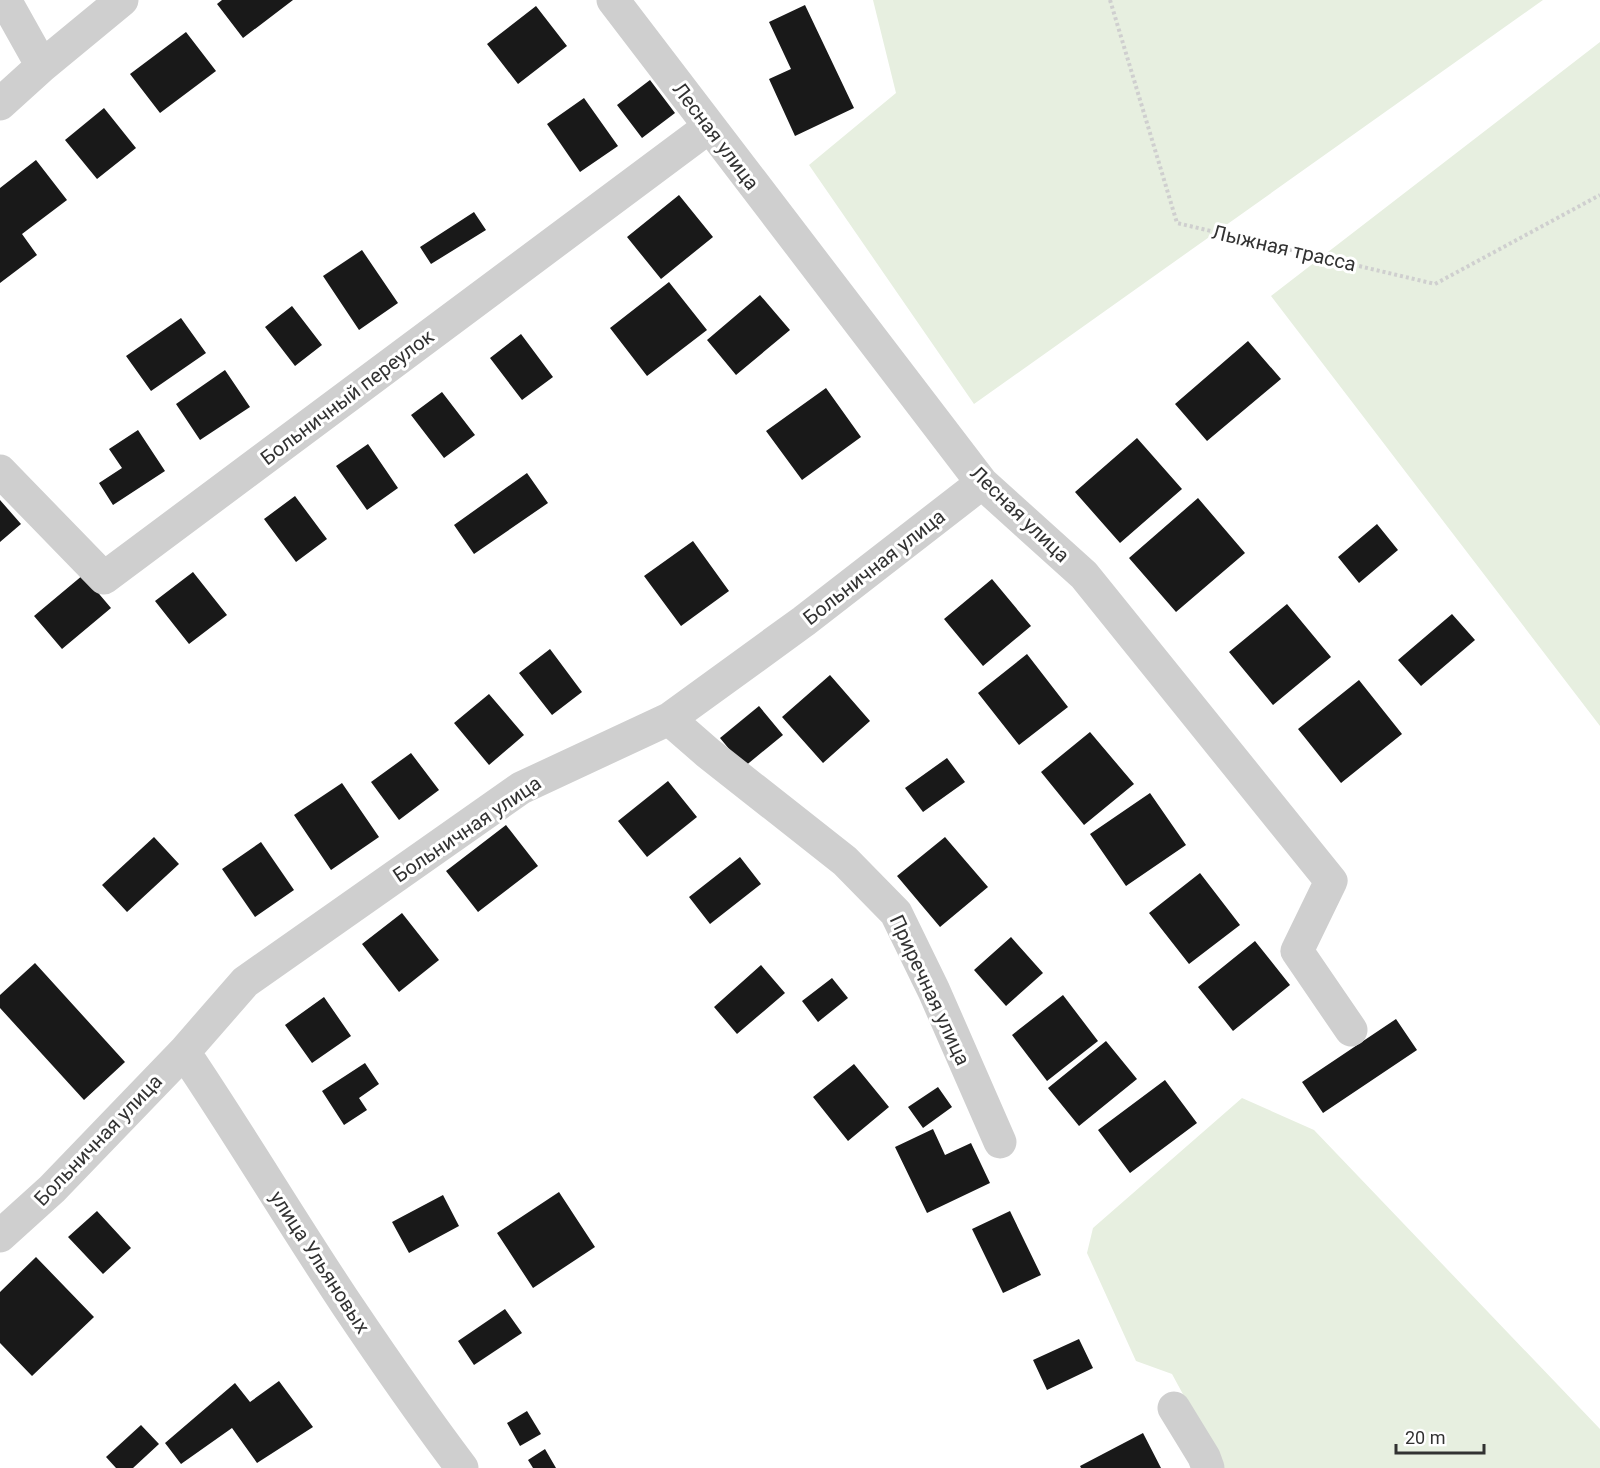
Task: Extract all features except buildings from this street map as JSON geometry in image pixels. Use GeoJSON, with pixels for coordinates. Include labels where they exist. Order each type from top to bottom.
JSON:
{"type":"FeatureCollection","features":[{"type":"Feature","properties":{"kind":"street"},"geometry":{"type":"LineString","coordinates":[[5,0],[42,66]]}},
{"type":"Feature","properties":{"kind":"street"},"geometry":{"type":"LineString","coordinates":[[0,104],[122,0]]}},
{"type":"Feature","properties":{"kind":"street","name":"Лесная улица"},"geometry":{"type":"LineString","coordinates":[[613,0],[982,483],[1084,575],[1331,881],[1297,951],[1351,1030]]}},
{"type":"Feature","properties":{"kind":"street","name":"Больничный переулок"},"geometry":{"type":"LineString","coordinates":[[0,471],[104,578],[709,127]]}},
{"type":"Feature","properties":{"kind":"street","name":"Больничная улица"},"geometry":{"type":"LineString","coordinates":[[0,1236],[52,1189],[184,1052],[245,982],[521,788],[669,719],[804,621],[982,483]]}},
{"type":"Feature","properties":{"kind":"street","name":"Приречная улица"},"geometry":{"type":"LineString","coordinates":[[669,719],[708,753],[845,861],[896,913],[934,991],[1000,1143]]}},
{"type":"Feature","properties":{"kind":"street","name":"улица Ульяновых"},"geometry":{"type":"LineString","coordinates":[[184,1052],[346,1304],[462,1468]]}},
{"type":"Feature","properties":{"kind":"street"},"geometry":{"type":"LineString","coordinates":[[1174,1408],[1204,1457],[1208,1468]]}},
{"type":"Feature","properties":{"kind":"path","name":"Лыжная трасса"},"geometry":{"type":"LineString","coordinates":[[1110,0],[1177,223],[1435,284],[1600,195]]}},
{"type":"Feature","properties":{"kind":"green space"},"geometry":{"type":"Polygon","coordinates":[[[873,0],[1543,0],[974,404],[809,165],[896,93],[873,0]]]}},
{"type":"Feature","properties":{"kind":"green space"},"geometry":{"type":"Polygon","coordinates":[[[1600,42],[1600,726],[1271,296],[1600,42]]]}},
{"type":"Feature","properties":{"kind":"green space"},"geometry":{"type":"Polygon","coordinates":[[[1242,1098],[1314,1130],[1600,1429],[1600,1468],[1223,1468],[1172,1374],[1136,1361],[1087,1253],[1093,1228],[1242,1098]]]}}]}
